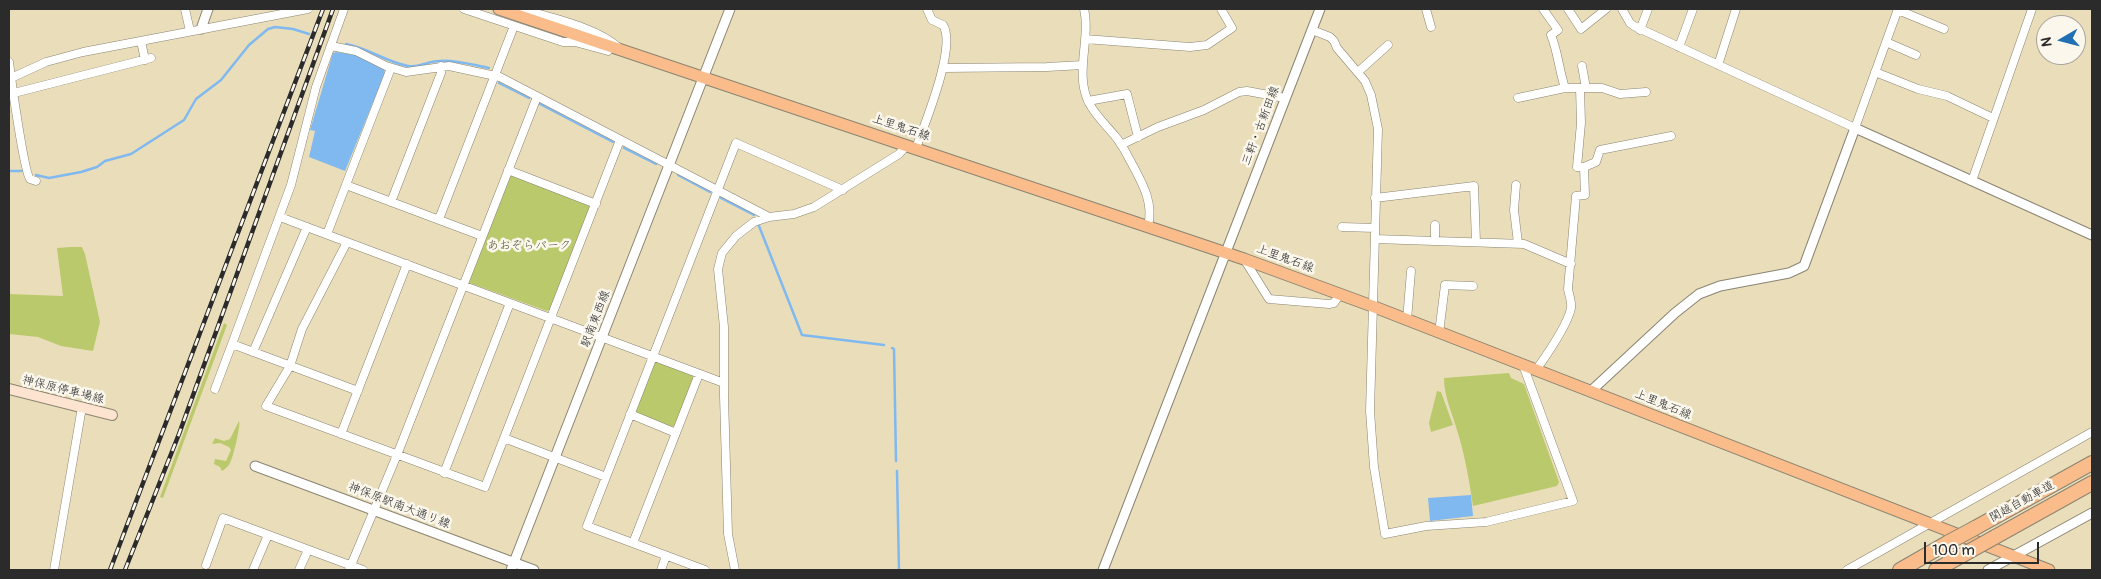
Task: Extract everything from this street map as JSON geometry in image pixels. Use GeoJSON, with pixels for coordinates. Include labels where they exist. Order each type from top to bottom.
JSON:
{"type":"FeatureCollection","features":[{"type":"Feature","properties":{"kind":"highway","name":"関越自動車道"},"geometry":{"type":"LineString","coordinates":[[1900,570],[2092,463]]}},
{"type":"Feature","properties":{"kind":"highway","name":"関越自動車道"},"geometry":{"type":"LineString","coordinates":[[1936,570],[2092,483]]}},
{"type":"Feature","properties":{"kind":"main road","name":"上里鬼石線"},"geometry":{"type":"LineString","coordinates":[[499,9],[1225,252],[1372,306],[2049,570]]}},
{"type":"Feature","properties":{"kind":"main road","name":"神保原停車場線"},"geometry":{"type":"LineString","coordinates":[[9,389],[112,415]]}},
{"type":"Feature","properties":{"kind":"street"},"geometry":{"type":"LineString","coordinates":[[185,9],[190,31]]}},
{"type":"Feature","properties":{"kind":"street"},"geometry":{"type":"LineString","coordinates":[[201,29],[208,9]]}},
{"type":"Feature","properties":{"kind":"street"},"geometry":{"type":"LineString","coordinates":[[10,78],[63,57],[308,9]]}},
{"type":"Feature","properties":{"kind":"street"},"geometry":{"type":"LineString","coordinates":[[216,389],[280,217],[291,184],[316,87],[344,9]]}},
{"type":"Feature","properties":{"kind":"street"},"geometry":{"type":"LineString","coordinates":[[464,9],[563,42],[575,42],[609,51],[621,50]]}},
{"type":"Feature","properties":{"kind":"street"},"geometry":{"type":"LineString","coordinates":[[522,9],[610,39],[621,50]]}},
{"type":"Feature","properties":{"kind":"street","name":"駅南東西線"},"geometry":{"type":"LineString","coordinates":[[513,566],[730,9]]}},
{"type":"Feature","properties":{"kind":"street"},"geometry":{"type":"LineString","coordinates":[[735,570],[728,534],[724,327],[719,261],[728,244],[744,228],[754,222],[769,217],[803,212],[843,190],[912,146],[943,68],[945,29],[942,25],[929,18],[927,9]]}},
{"type":"Feature","properties":{"kind":"street"},"geometry":{"type":"LineString","coordinates":[[1085,39],[1190,47],[1207,45],[1232,28],[1221,9]]}},
{"type":"Feature","properties":{"kind":"street","name":"三軒・古新田線"},"geometry":{"type":"LineString","coordinates":[[1103,570],[1320,9]]}},
{"type":"Feature","properties":{"kind":"street"},"geometry":{"type":"LineString","coordinates":[[1426,9],[1431,27]]}},
{"type":"Feature","properties":{"kind":"street"},"geometry":{"type":"LineString","coordinates":[[1543,9],[1558,30],[1551,35],[1557,50],[1560,73],[1565,88]]}},
{"type":"Feature","properties":{"kind":"street"},"geometry":{"type":"LineString","coordinates":[[1568,9],[1582,29],[1606,9]]}},
{"type":"Feature","properties":{"kind":"street"},"geometry":{"type":"LineString","coordinates":[[1622,9],[1630,23],[1640,30],[1972,181],[2091,232]]}},
{"type":"Feature","properties":{"kind":"street"},"geometry":{"type":"LineString","coordinates":[[1640,30],[1648,9]]}},
{"type":"Feature","properties":{"kind":"street"},"geometry":{"type":"LineString","coordinates":[[1679,47],[1693,9]]}},
{"type":"Feature","properties":{"kind":"street"},"geometry":{"type":"LineString","coordinates":[[1718,65],[1736,9]]}},
{"type":"Feature","properties":{"kind":"street"},"geometry":{"type":"LineString","coordinates":[[1591,391],[1675,313],[1699,294],[1720,286],[1790,274],[1804,266],[1898,9],[1944,29]]}},
{"type":"Feature","properties":{"kind":"street"},"geometry":{"type":"LineString","coordinates":[[1972,181],[2032,9]]}},
{"type":"Feature","properties":{"kind":"street"},"geometry":{"type":"LineString","coordinates":[[1087,10],[1083,65],[1084,87],[1088,101],[1095,113],[1121,144],[1147,194],[1150,216],[1148,226]]}},
{"type":"Feature","properties":{"kind":"street"},"geometry":{"type":"LineString","coordinates":[[438,219],[514,26]]}},
{"type":"Feature","properties":{"kind":"street"},"geometry":{"type":"LineString","coordinates":[[1312,30],[1330,37],[1370,89],[1378,129],[1370,378],[1372,445],[1385,534],[1426,526],[1486,522],[1573,501],[1523,365]]}},
{"type":"Feature","properties":{"kind":"street"},"geometry":{"type":"LineString","coordinates":[[14,92],[148,59],[141,41]]}},
{"type":"Feature","properties":{"kind":"street"},"geometry":{"type":"LineString","coordinates":[[1886,42],[1916,55]]}},
{"type":"Feature","properties":{"kind":"street"},"geometry":{"type":"LineString","coordinates":[[331,46],[356,51],[391,68],[406,72],[442,66],[495,75],[769,217]]}},
{"type":"Feature","properties":{"kind":"street"},"geometry":{"type":"LineString","coordinates":[[1358,72],[1388,46]]}},
{"type":"Feature","properties":{"kind":"street"},"geometry":{"type":"LineString","coordinates":[[9,62],[25,170],[30,179],[36,181]]}},
{"type":"Feature","properties":{"kind":"street"},"geometry":{"type":"LineString","coordinates":[[943,68],[1083,65]]}},
{"type":"Feature","properties":{"kind":"street"},"geometry":{"type":"LineString","coordinates":[[391,202],[441,73],[442,66]]}},
{"type":"Feature","properties":{"kind":"street"},"geometry":{"type":"LineString","coordinates":[[1582,66],[1583,88],[1577,166],[1584,167],[1596,162],[1600,150],[1671,136]]}},
{"type":"Feature","properties":{"kind":"street"},"geometry":{"type":"LineString","coordinates":[[326,234],[391,68]]}},
{"type":"Feature","properties":{"kind":"street"},"geometry":{"type":"LineString","coordinates":[[1876,72],[1918,89],[1947,96],[1994,118]]}},
{"type":"Feature","properties":{"kind":"street"},"geometry":{"type":"LineString","coordinates":[[1518,98],[1565,88],[1602,88],[1620,94],[1646,92]]}},
{"type":"Feature","properties":{"kind":"street"},"geometry":{"type":"LineString","coordinates":[[1121,144],[1158,127],[1204,110],[1239,92],[1247,90],[1285,98]]}},
{"type":"Feature","properties":{"kind":"street"},"geometry":{"type":"LineString","coordinates":[[1088,101],[1127,94],[1138,137]]}},
{"type":"Feature","properties":{"kind":"street"},"geometry":{"type":"LineString","coordinates":[[350,568],[375,511],[537,96]]}},
{"type":"Feature","properties":{"kind":"street"},"geometry":{"type":"LineString","coordinates":[[347,242],[302,329],[290,366],[266,406],[485,487],[620,140]]}},
{"type":"Feature","properties":{"kind":"street"},"geometry":{"type":"LineString","coordinates":[[705,570],[587,526],[736,143],[843,190]]}},
{"type":"Feature","properties":{"kind":"street"},"geometry":{"type":"LineString","coordinates":[[1536,370],[1552,347],[1570,311],[1571,302],[1568,289],[1576,196],[1585,195],[1584,167]]}},
{"type":"Feature","properties":{"kind":"street"},"geometry":{"type":"LineString","coordinates":[[508,170],[596,204]]}},
{"type":"Feature","properties":{"kind":"street"},"geometry":{"type":"LineString","coordinates":[[346,185],[482,236]]}},
{"type":"Feature","properties":{"kind":"street"},"geometry":{"type":"LineString","coordinates":[[1516,185],[1514,210],[1518,243]]}},
{"type":"Feature","properties":{"kind":"street"},"geometry":{"type":"LineString","coordinates":[[1375,198],[1474,186],[1476,242]]}},
{"type":"Feature","properties":{"kind":"street"},"geometry":{"type":"LineString","coordinates":[[280,217],[724,383]]}},
{"type":"Feature","properties":{"kind":"street"},"geometry":{"type":"LineString","coordinates":[[1435,225],[1435,241]]}},
{"type":"Feature","properties":{"kind":"street"},"geometry":{"type":"LineString","coordinates":[[253,352],[307,227]]}},
{"type":"Feature","properties":{"kind":"street"},"geometry":{"type":"LineString","coordinates":[[1342,227],[1375,228]]}},
{"type":"Feature","properties":{"kind":"street"},"geometry":{"type":"LineString","coordinates":[[1375,239],[1518,243],[1531,246],[1570,264]]}},
{"type":"Feature","properties":{"kind":"street"},"geometry":{"type":"LineString","coordinates":[[1244,259],[1269,298],[1330,304],[1334,303],[1340,294]]}},
{"type":"Feature","properties":{"kind":"street"},"geometry":{"type":"LineString","coordinates":[[341,434],[407,264]]}},
{"type":"Feature","properties":{"kind":"street"},"geometry":{"type":"LineString","coordinates":[[1407,320],[1411,270]]}},
{"type":"Feature","properties":{"kind":"street"},"geometry":{"type":"LineString","coordinates":[[1439,332],[1445,285],[1473,286]]}},
{"type":"Feature","properties":{"kind":"street"},"geometry":{"type":"LineString","coordinates":[[444,472],[510,303]]}},
{"type":"Feature","properties":{"kind":"street"},"geometry":{"type":"LineString","coordinates":[[232,344],[358,391]]}},
{"type":"Feature","properties":{"kind":"street"},"geometry":{"type":"LineString","coordinates":[[633,543],[699,374]]}},
{"type":"Feature","properties":{"kind":"street"},"geometry":{"type":"LineString","coordinates":[[54,570],[82,407]]}},
{"type":"Feature","properties":{"kind":"street"},"geometry":{"type":"LineString","coordinates":[[630,414],[676,433]]}},
{"type":"Feature","properties":{"kind":"street"},"geometry":{"type":"LineString","coordinates":[[1847,570],[2092,432]]}},
{"type":"Feature","properties":{"kind":"street"},"geometry":{"type":"LineString","coordinates":[[504,438],[606,477]]}},
{"type":"Feature","properties":{"kind":"street","name":"神保原駅南大通り線"},"geometry":{"type":"LineString","coordinates":[[254,466],[375,511],[513,566],[534,570]]}},
{"type":"Feature","properties":{"kind":"street"},"geometry":{"type":"LineString","coordinates":[[1988,570],[2092,513]]}},
{"type":"Feature","properties":{"kind":"street"},"geometry":{"type":"LineString","coordinates":[[206,565],[223,518],[350,568],[363,570]]}},
{"type":"Feature","properties":{"kind":"street"},"geometry":{"type":"LineString","coordinates":[[253,570],[268,535]]}},
{"type":"Feature","properties":{"kind":"street"},"geometry":{"type":"LineString","coordinates":[[299,570],[308,550]]}},
{"type":"Feature","properties":{"kind":"street"},"geometry":{"type":"LineString","coordinates":[[661,570],[666,556]]}},
{"type":"Feature","properties":{"kind":"green space","name":"あおぞらパーク"},"geometry":{"type":"Polygon","coordinates":[[[512,175],[589,205],[590,208],[551,309],[547,311],[470,283],[469,279],[509,177],[512,175]]]}},
{"type":"Feature","properties":{"kind":"green space"},"geometry":{"type":"Polygon","coordinates":[[[82,247],[85,254],[100,322],[93,351],[61,346],[38,337],[9,334],[9,294],[63,296],[57,248],[82,247]]]}},
{"type":"Feature","properties":{"kind":"green space"},"geometry":{"type":"Polygon","coordinates":[[[224,323],[227,325],[163,498],[160,497],[224,323]]]}},
{"type":"Feature","properties":{"kind":"green space"},"geometry":{"type":"Polygon","coordinates":[[[657,361],[692,374],[694,378],[675,426],[671,427],[636,414],[635,411],[654,363],[657,361]]]}},
{"type":"Feature","properties":{"kind":"green space"},"geometry":{"type":"Polygon","coordinates":[[[1509,373],[1511,378],[1524,384],[1559,482],[1557,486],[1473,506],[1465,458],[1447,398],[1444,378],[1509,373]]]}},
{"type":"Feature","properties":{"kind":"green space"},"geometry":{"type":"Polygon","coordinates":[[[1437,391],[1441,392],[1453,425],[1431,432],[1429,423],[1437,391]]]}},
{"type":"Feature","properties":{"kind":"green space"},"geometry":{"type":"Polygon","coordinates":[[[239,421],[235,449],[229,465],[222,471],[220,467],[214,464],[215,459],[226,461],[231,450],[220,443],[212,444],[215,438],[224,441],[230,439],[239,421]]]}},
{"type":"Feature","properties":{"kind":"water"},"geometry":{"type":"Polygon","coordinates":[[[333,53],[355,55],[384,69],[385,73],[345,171],[309,157],[315,131],[310,130],[333,53]]]}},
{"type":"Feature","properties":{"kind":"water"},"geometry":{"type":"Polygon","coordinates":[[[1471,495],[1473,516],[1430,521],[1428,498],[1471,495]]]}},
{"type":"Feature","properties":{"kind":"waterway"},"geometry":{"type":"LineString","coordinates":[[36,175],[49,178],[81,172],[97,167],[105,161],[131,154],[184,120],[196,99],[221,80],[249,45],[268,29],[275,27],[293,29],[309,34]]}},
{"type":"Feature","properties":{"kind":"waterway"},"geometry":{"type":"LineString","coordinates":[[346,44],[408,66],[445,61],[489,68]]}},
{"type":"Feature","properties":{"kind":"waterway"},"geometry":{"type":"LineString","coordinates":[[499,83],[529,98]]}},
{"type":"Feature","properties":{"kind":"waterway"},"geometry":{"type":"LineString","coordinates":[[540,104],[613,142]]}},
{"type":"Feature","properties":{"kind":"waterway"},"geometry":{"type":"LineString","coordinates":[[624,148],[656,164]]}},
{"type":"Feature","properties":{"kind":"waterway"},"geometry":{"type":"LineString","coordinates":[[9,171],[22,171]]}},
{"type":"Feature","properties":{"kind":"waterway"},"geometry":{"type":"LineString","coordinates":[[678,175],[710,192]]}},
{"type":"Feature","properties":{"kind":"waterway"},"geometry":{"type":"LineString","coordinates":[[721,198],[754,215]]}},
{"type":"Feature","properties":{"kind":"waterway"},"geometry":{"type":"LineString","coordinates":[[759,226],[802,335],[884,345]]}},
{"type":"Feature","properties":{"kind":"waterway"},"geometry":{"type":"LineString","coordinates":[[892,348],[894,349],[896,461]]}},
{"type":"Feature","properties":{"kind":"waterway"},"geometry":{"type":"LineString","coordinates":[[897,471],[899,570]]}},
{"type":"Feature","properties":{"kind":"railway"},"geometry":{"type":"LineString","coordinates":[[110,570],[323,9]]}},
{"type":"Feature","properties":{"kind":"railway"},"geometry":{"type":"LineString","coordinates":[[125,570],[179,434],[333,9]]}}]}
